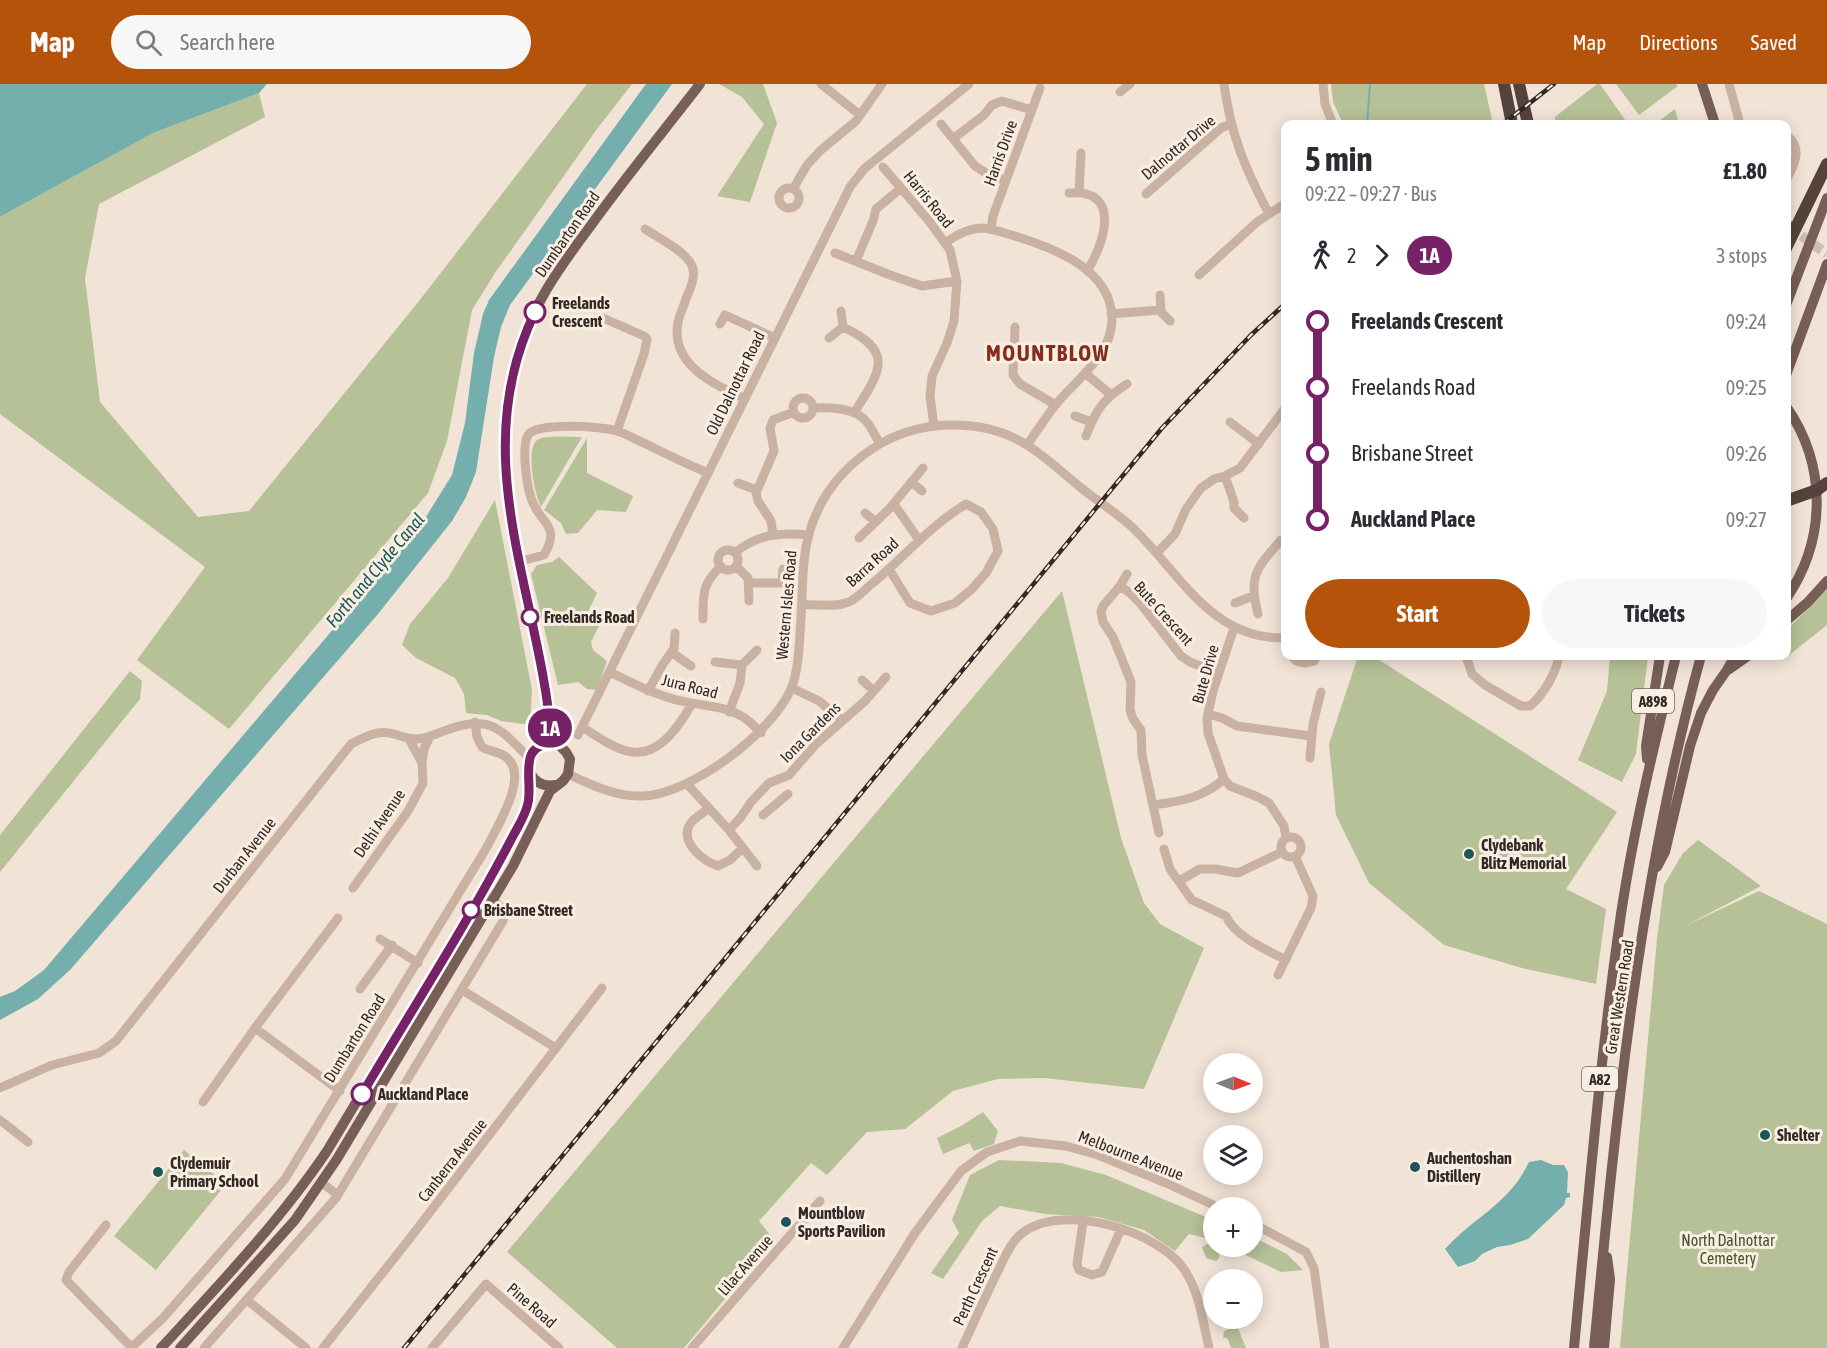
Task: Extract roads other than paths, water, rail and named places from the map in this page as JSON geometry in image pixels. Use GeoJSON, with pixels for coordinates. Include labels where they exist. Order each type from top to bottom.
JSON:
{"type":"FeatureCollection","features":[{"type":"Feature","properties":{"kind":"highway"},"geometry":{"type":"LineString","coordinates":[[1504,84],[1511,120]]}},
{"type":"Feature","properties":{"kind":"highway"},"geometry":{"type":"LineString","coordinates":[[1520,84],[1527,120]]}},
{"type":"Feature","properties":{"kind":"highway"},"geometry":{"type":"LineString","coordinates":[[1791,238],[1827,164]]}},
{"type":"Feature","properties":{"kind":"highway"},"geometry":{"type":"LineString","coordinates":[[1791,499],[1817,490],[1827,483]]}},
{"type":"Feature","properties":{"kind":"main road","name":"Dumbarton Road"},"geometry":{"type":"LineString","coordinates":[[552,744],[546,688],[518,562],[508,502],[505,442],[509,394],[523,338],[538,304],[559,269],[609,200],[700,84]]}},
{"type":"Feature","properties":{"kind":"main road"},"geometry":{"type":"LineString","coordinates":[[1702,84],[1714,120]]}},
{"type":"Feature","properties":{"kind":"main road"},"geometry":{"type":"LineString","coordinates":[[1791,292],[1827,198]]}},
{"type":"Feature","properties":{"kind":"main road"},"geometry":{"type":"LineString","coordinates":[[1791,361],[1827,264]]}},
{"type":"Feature","properties":{"kind":"main road"},"geometry":{"type":"LineString","coordinates":[[1791,413],[1801,426],[1816,459],[1822,492],[1820,525],[1808,564],[1791,590]]}},
{"type":"Feature","properties":{"kind":"main road"},"geometry":{"type":"LineString","coordinates":[[1791,617],[1827,581]]}},
{"type":"Feature","properties":{"kind":"main road","name":"A898"},"geometry":{"type":"LineString","coordinates":[[1648,771],[1646,746],[1659,660]]}},
{"type":"Feature","properties":{"kind":"main road","name":"Great Western Road"},"geometry":{"type":"LineString","coordinates":[[1574,1348],[1608,1006],[1625,890],[1648,771],[1675,660]]}},
{"type":"Feature","properties":{"kind":"main road","name":"Great Western Road"},"geometry":{"type":"LineString","coordinates":[[1594,1348],[1619,1098],[1652,877],[1676,755],[1700,660]]}},
{"type":"Feature","properties":{"kind":"main road"},"geometry":{"type":"LineString","coordinates":[[1652,877],[1665,852],[1690,746],[1701,713],[1733,660]]}},
{"type":"Feature","properties":{"kind":"main road"},"geometry":{"type":"LineString","coordinates":[[1727,670],[1742,660]]}},
{"type":"Feature","properties":{"kind":"main road"},"geometry":{"type":"LineString","coordinates":[[180,1348],[289,1227],[322,1183],[493,901],[550,791],[563,781],[571,763],[564,749],[552,744],[543,744],[536,748],[529,758]]}},
{"type":"Feature","properties":{"kind":"main road","name":"Dumbarton Road"},"geometry":{"type":"LineString","coordinates":[[161,1348],[275,1222],[327,1151],[481,894],[527,807],[530,793],[529,758]]}},
{"type":"Feature","properties":{"kind":"main road"},"geometry":{"type":"LineString","coordinates":[[529,770],[539,783],[548,786],[556,785]]}},
{"type":"Feature","properties":{"kind":"main road"},"geometry":{"type":"LineString","coordinates":[[1604,1348],[1610,1279],[1605,1236]]}},
{"type":"Feature","properties":{"kind":"street"},"geometry":{"type":"LineString","coordinates":[[820,84],[860,115]]}},
{"type":"Feature","properties":{"kind":"street"},"geometry":{"type":"LineString","coordinates":[[793,189],[807,165],[821,150],[849,128],[882,84]]}},
{"type":"Feature","properties":{"kind":"street"},"geometry":{"type":"LineString","coordinates":[[951,84],[957,94]]}},
{"type":"Feature","properties":{"kind":"street","name":"Old Dalnottar Road"},"geometry":{"type":"LineString","coordinates":[[691,705],[684,719],[672,733],[651,749],[633,752],[580,731],[845,197],[864,169],[969,84]]}},
{"type":"Feature","properties":{"kind":"street"},"geometry":{"type":"LineString","coordinates":[[1120,92],[1130,84]]}},
{"type":"Feature","properties":{"kind":"street"},"geometry":{"type":"LineString","coordinates":[[1224,84],[1231,124],[1246,169],[1269,214]]}},
{"type":"Feature","properties":{"kind":"street"},"geometry":{"type":"LineString","coordinates":[[1323,84],[1324,104],[1331,120]]}},
{"type":"Feature","properties":{"kind":"street"},"geometry":{"type":"LineString","coordinates":[[1729,84],[1739,120]]}},
{"type":"Feature","properties":{"kind":"street","name":"Harris Drive"},"geometry":{"type":"LineString","coordinates":[[991,229],[993,216],[1040,88]]}},
{"type":"Feature","properties":{"kind":"street"},"geometry":{"type":"LineString","coordinates":[[954,138],[984,116],[992,105],[1002,101],[1032,110]]}},
{"type":"Feature","properties":{"kind":"street"},"geometry":{"type":"LineString","coordinates":[[941,124],[975,166],[1006,181]]}},
{"type":"Feature","properties":{"kind":"street","name":"Dalnottar Drive"},"geometry":{"type":"LineString","coordinates":[[1146,194],[1221,128],[1231,124]]}},
{"type":"Feature","properties":{"kind":"street"},"geometry":{"type":"LineString","coordinates":[[1791,138],[1797,155],[1791,171]]}},
{"type":"Feature","properties":{"kind":"street"},"geometry":{"type":"LineString","coordinates":[[1079,192],[1081,153]]}},
{"type":"Feature","properties":{"kind":"street","name":"Harris Road"},"geometry":{"type":"LineString","coordinates":[[883,167],[929,221],[950,250],[957,281],[954,321],[932,376],[930,396],[934,426]]}},
{"type":"Feature","properties":{"kind":"street"},"geometry":{"type":"LineString","coordinates":[[856,261],[876,209],[900,189]]}},
{"type":"Feature","properties":{"kind":"street"},"geometry":{"type":"LineString","coordinates":[[1069,193],[1094,195],[1100,203],[1105,219],[1105,231],[1100,248],[1087,271]]}},
{"type":"Feature","properties":{"kind":"street"},"geometry":{"type":"LineString","coordinates":[[1198,275],[1257,222],[1281,206]]}},
{"type":"Feature","properties":{"kind":"street"},"geometry":{"type":"LineString","coordinates":[[945,243],[967,231],[981,228],[991,229],[1054,250],[1087,271],[1105,292],[1111,314],[1110,334],[1102,350],[1056,405],[1027,445]]}},
{"type":"Feature","properties":{"kind":"street"},"geometry":{"type":"LineString","coordinates":[[645,230],[686,257],[692,266],[694,278],[678,323],[678,339],[682,352],[696,372],[745,399]]}},
{"type":"Feature","properties":{"kind":"street"},"geometry":{"type":"LineString","coordinates":[[835,253],[922,286],[957,281]]}},
{"type":"Feature","properties":{"kind":"street"},"geometry":{"type":"LineString","coordinates":[[1160,296],[1160,310],[1170,321]]}},
{"type":"Feature","properties":{"kind":"street"},"geometry":{"type":"LineString","coordinates":[[1111,314],[1160,310]]}},
{"type":"Feature","properties":{"kind":"street"},"geometry":{"type":"LineString","coordinates":[[841,311],[843,327]]}},
{"type":"Feature","properties":{"kind":"street"},"geometry":{"type":"LineString","coordinates":[[720,324],[725,315],[775,338]]}},
{"type":"Feature","properties":{"kind":"street"},"geometry":{"type":"LineString","coordinates":[[603,318],[647,339],[617,431]]}},
{"type":"Feature","properties":{"kind":"street"},"geometry":{"type":"LineString","coordinates":[[828,338],[843,327]]}},
{"type":"Feature","properties":{"kind":"street"},"geometry":{"type":"LineString","coordinates":[[843,327],[862,336],[872,344],[878,366],[877,376],[854,413]]}},
{"type":"Feature","properties":{"kind":"street"},"geometry":{"type":"LineString","coordinates":[[1015,327],[1012,375],[1020,384],[1056,405]]}},
{"type":"Feature","properties":{"kind":"street"},"geometry":{"type":"LineString","coordinates":[[1085,373],[1110,394]]}},
{"type":"Feature","properties":{"kind":"street"},"geometry":{"type":"LineString","coordinates":[[1086,436],[1100,405],[1110,394],[1127,384]]}},
{"type":"Feature","properties":{"kind":"street"},"geometry":{"type":"LineString","coordinates":[[799,398],[808,399],[813,408],[809,416],[805,417],[798,416],[794,412],[794,404],[799,398]]}},
{"type":"Feature","properties":{"kind":"street"},"geometry":{"type":"LineString","coordinates":[[813,408],[828,407],[854,413],[863,418],[880,444]]}},
{"type":"Feature","properties":{"kind":"street"},"geometry":{"type":"LineString","coordinates":[[773,535],[771,520],[758,501],[757,490],[774,451],[770,428],[773,420],[794,412]]}},
{"type":"Feature","properties":{"kind":"street"},"geometry":{"type":"LineString","coordinates":[[1157,553],[1175,534],[1186,509],[1202,488],[1214,478],[1225,476],[1240,468],[1281,415]]}},
{"type":"Feature","properties":{"kind":"street"},"geometry":{"type":"LineString","coordinates":[[1075,416],[1091,422]]}},
{"type":"Feature","properties":{"kind":"street"},"geometry":{"type":"LineString","coordinates":[[1230,422],[1259,444]]}},
{"type":"Feature","properties":{"kind":"street","name":"Western Isles Road"},"geometry":{"type":"LineString","coordinates":[[568,774],[590,785],[630,795],[659,794],[687,784],[760,733],[792,688],[798,656],[804,560],[809,535],[821,503],[846,468],[880,444],[899,435],[934,426],[956,425],[1001,432],[1027,445],[1131,526],[1214,616],[1234,628],[1258,635],[1281,637]]}},
{"type":"Feature","properties":{"kind":"street"},"geometry":{"type":"LineString","coordinates":[[518,562],[544,555],[551,543],[552,534],[532,502],[528,486],[526,448],[528,435],[537,428],[596,428],[617,431],[708,473]]}},
{"type":"Feature","properties":{"kind":"street"},"geometry":{"type":"LineString","coordinates":[[859,538],[894,504],[923,468]]}},
{"type":"Feature","properties":{"kind":"street"},"geometry":{"type":"LineString","coordinates":[[1225,476],[1234,508],[1244,518]]}},
{"type":"Feature","properties":{"kind":"street"},"geometry":{"type":"LineString","coordinates":[[912,482],[922,491]]}},
{"type":"Feature","properties":{"kind":"street"},"geometry":{"type":"LineString","coordinates":[[738,483],[757,490]]}},
{"type":"Feature","properties":{"kind":"street"},"geometry":{"type":"LineString","coordinates":[[894,504],[919,540]]}},
{"type":"Feature","properties":{"kind":"street","name":"Barra Road"},"geometry":{"type":"LineString","coordinates":[[802,605],[838,605],[849,602],[890,569],[950,513],[966,504],[981,512],[993,529],[998,551],[986,573],[955,603],[931,611],[910,603],[890,569]]}},
{"type":"Feature","properties":{"kind":"street"},"geometry":{"type":"LineString","coordinates":[[865,513],[876,522]]}},
{"type":"Feature","properties":{"kind":"street"},"geometry":{"type":"LineString","coordinates":[[735,553],[756,539],[788,533],[809,535]]}},
{"type":"Feature","properties":{"kind":"street"},"geometry":{"type":"LineString","coordinates":[[1258,614],[1253,596],[1255,572],[1281,540]]}},
{"type":"Feature","properties":{"kind":"street"},"geometry":{"type":"LineString","coordinates":[[728,550],[735,553],[738,558],[736,566],[727,569],[721,566],[719,558],[722,552],[728,550]]}},
{"type":"Feature","properties":{"kind":"street"},"geometry":{"type":"LineString","coordinates":[[703,619],[705,586],[710,576],[721,566]]}},
{"type":"Feature","properties":{"kind":"street"},"geometry":{"type":"LineString","coordinates":[[736,566],[746,574],[750,601]]}},
{"type":"Feature","properties":{"kind":"street"},"geometry":{"type":"LineString","coordinates":[[749,583],[782,583],[783,569]]}},
{"type":"Feature","properties":{"kind":"street","name":"Bute Crescent"},"geometry":{"type":"LineString","coordinates":[[1127,574],[1103,606],[1102,622],[1113,637],[1131,682],[1130,710],[1141,730],[1140,744],[1159,833]]}},
{"type":"Feature","properties":{"kind":"street","name":"Bute Crescent"},"geometry":{"type":"LineString","coordinates":[[1120,586],[1130,592],[1140,603],[1181,656],[1190,662],[1219,673]]}},
{"type":"Feature","properties":{"kind":"street"},"geometry":{"type":"LineString","coordinates":[[1235,603],[1253,596]]}},
{"type":"Feature","properties":{"kind":"street","name":"Bute Drive"},"geometry":{"type":"LineString","coordinates":[[1224,779],[1208,733],[1208,714],[1234,628]]}},
{"type":"Feature","properties":{"kind":"street"},"geometry":{"type":"LineString","coordinates":[[648,691],[674,649],[675,633]]}},
{"type":"Feature","properties":{"kind":"street"},"geometry":{"type":"LineString","coordinates":[[729,712],[740,683],[742,665],[757,650]]}},
{"type":"Feature","properties":{"kind":"street"},"geometry":{"type":"LineString","coordinates":[[671,652],[691,666]]}},
{"type":"Feature","properties":{"kind":"street"},"geometry":{"type":"LineString","coordinates":[[1295,660],[1304,663],[1315,660]]}},
{"type":"Feature","properties":{"kind":"street"},"geometry":{"type":"LineString","coordinates":[[1467,660],[1472,674],[1485,685],[1521,706],[1530,706],[1537,700],[1555,672],[1558,660]]}},
{"type":"Feature","properties":{"kind":"street"},"geometry":{"type":"LineString","coordinates":[[715,662],[742,665]]}},
{"type":"Feature","properties":{"kind":"street","name":"Jura Road"},"geometry":{"type":"LineString","coordinates":[[610,672],[648,691],[691,705],[714,707],[742,716],[760,733]]}},
{"type":"Feature","properties":{"kind":"street","name":"Iona Gardens"},"geometry":{"type":"LineString","coordinates":[[729,830],[770,783],[789,775],[816,744],[874,691],[886,677]]}},
{"type":"Feature","properties":{"kind":"street"},"geometry":{"type":"LineString","coordinates":[[862,680],[874,691]]}},
{"type":"Feature","properties":{"kind":"street"},"geometry":{"type":"LineString","coordinates":[[792,688],[819,701],[842,720]]}},
{"type":"Feature","properties":{"kind":"street"},"geometry":{"type":"LineString","coordinates":[[1310,758],[1311,736],[1321,692]]}},
{"type":"Feature","properties":{"kind":"street"},"geometry":{"type":"LineString","coordinates":[[1208,714],[1237,726],[1311,736]]}},
{"type":"Feature","properties":{"kind":"street"},"geometry":{"type":"LineString","coordinates":[[476,722],[489,723],[529,758]]}},
{"type":"Feature","properties":{"kind":"street","name":"Durban Avenue"},"geometry":{"type":"LineString","coordinates":[[0,1088],[43,1068],[99,1053],[116,1041],[351,744],[379,732],[419,739],[476,722]]}},
{"type":"Feature","properties":{"kind":"street","name":"Dumbarton Road"},"geometry":{"type":"LineString","coordinates":[[131,1348],[163,1318],[285,1179],[487,847],[511,798],[516,775],[512,764],[504,755],[482,747],[477,737],[476,722]]}},
{"type":"Feature","properties":{"kind":"street","name":"Delhi Avenue"},"geometry":{"type":"LineString","coordinates":[[353,888],[408,811],[423,783],[424,749],[430,736]]}},
{"type":"Feature","properties":{"kind":"street"},"geometry":{"type":"LineString","coordinates":[[409,739],[422,763]]}},
{"type":"Feature","properties":{"kind":"street"},"geometry":{"type":"LineString","coordinates":[[1153,805],[1191,799],[1203,794],[1224,779],[1230,786],[1269,803],[1284,826],[1286,838],[1281,845],[1282,852],[1286,856],[1295,856],[1301,849],[1300,842],[1296,837],[1286,838]]}},
{"type":"Feature","properties":{"kind":"street"},"geometry":{"type":"LineString","coordinates":[[687,784],[729,830],[757,866]]}},
{"type":"Feature","properties":{"kind":"street"},"geometry":{"type":"LineString","coordinates":[[762,791],[776,805]]}},
{"type":"Feature","properties":{"kind":"street"},"geometry":{"type":"LineString","coordinates":[[763,816],[788,794]]}},
{"type":"Feature","properties":{"kind":"street"},"geometry":{"type":"LineString","coordinates":[[708,809],[690,824],[687,836],[692,847],[707,863],[718,866],[730,860],[742,848]]}},
{"type":"Feature","properties":{"kind":"street"},"geometry":{"type":"LineString","coordinates":[[1164,849],[1170,869],[1192,900],[1226,916],[1229,924],[1254,944],[1286,960]]}},
{"type":"Feature","properties":{"kind":"street"},"geometry":{"type":"LineString","coordinates":[[1179,881],[1200,869],[1245,872],[1282,852]]}},
{"type":"Feature","properties":{"kind":"street"},"geometry":{"type":"LineString","coordinates":[[1278,975],[1311,908],[1313,896],[1295,856]]}},
{"type":"Feature","properties":{"kind":"street"},"geometry":{"type":"LineString","coordinates":[[204,1348],[338,1195],[503,921],[504,910],[481,894]]}},
{"type":"Feature","properties":{"kind":"street"},"geometry":{"type":"LineString","coordinates":[[203,1102],[255,1028],[338,918]]}},
{"type":"Feature","properties":{"kind":"street"},"geometry":{"type":"LineString","coordinates":[[381,939],[418,963]]}},
{"type":"Feature","properties":{"kind":"street"},"geometry":{"type":"LineString","coordinates":[[360,989],[392,945]]}},
{"type":"Feature","properties":{"kind":"street","name":"Canberra Avenue"},"geometry":{"type":"LineString","coordinates":[[323,1348],[602,988]]}},
{"type":"Feature","properties":{"kind":"street"},"geometry":{"type":"LineString","coordinates":[[462,990],[556,1048]]}},
{"type":"Feature","properties":{"kind":"street"},"geometry":{"type":"LineString","coordinates":[[255,1028],[340,1091]]}},
{"type":"Feature","properties":{"kind":"street"},"geometry":{"type":"LineString","coordinates":[[0,1120],[28,1142]]}},
{"type":"Feature","properties":{"kind":"street","name":"Melbourne Avenue"},"geometry":{"type":"LineString","coordinates":[[843,1348],[915,1233],[961,1172],[987,1152],[1020,1141],[1066,1146],[1098,1155],[1203,1200]]}},
{"type":"Feature","properties":{"kind":"street"},"geometry":{"type":"LineString","coordinates":[[322,1183],[338,1195]]}},
{"type":"Feature","properties":{"kind":"street","name":"Lilac Avenue"},"geometry":{"type":"LineString","coordinates":[[692,1348],[820,1201]]}},
{"type":"Feature","properties":{"kind":"street","name":"Perth Crescent"},"geometry":{"type":"LineString","coordinates":[[962,1348],[992,1282],[1016,1238],[1026,1229],[1049,1220],[1121,1228],[1160,1245],[1187,1273],[1198,1300],[1209,1348]]}},
{"type":"Feature","properties":{"kind":"street"},"geometry":{"type":"LineString","coordinates":[[1083,1222],[1077,1264],[1079,1270],[1092,1275],[1102,1272],[1121,1228]]}},
{"type":"Feature","properties":{"kind":"street"},"geometry":{"type":"LineString","coordinates":[[106,1225],[69,1272],[66,1280],[131,1348]]}},
{"type":"Feature","properties":{"kind":"street"},"geometry":{"type":"LineString","coordinates":[[1263,1229],[1306,1252],[1314,1268],[1325,1348]]}},
{"type":"Feature","properties":{"kind":"street","name":"Pine Road"},"geometry":{"type":"LineString","coordinates":[[432,1348],[486,1284],[559,1348]]}},
{"type":"Feature","properties":{"kind":"street"},"geometry":{"type":"LineString","coordinates":[[247,1300],[306,1348]]}},
{"type":"Feature","properties":{"kind":"water"},"geometry":{"type":"Polygon","coordinates":[[[0,84],[267,84],[259,93],[153,133],[0,217],[0,84]]]}},
{"type":"Feature","properties":{"kind":"water"},"geometry":{"type":"Polygon","coordinates":[[[646,84],[672,84],[510,305],[501,327],[494,357],[476,472],[466,497],[452,521],[378,614],[70,970],[38,999],[0,1020],[0,997],[15,991],[44,970],[419,528],[452,475],[465,423],[474,353],[483,314],[489,300],[646,84]]]}},
{"type":"Feature","properties":{"kind":"water"},"geometry":{"type":"Polygon","coordinates":[[[1541,1160],[1553,1165],[1564,1165],[1568,1172],[1567,1193],[1570,1193],[1570,1197],[1566,1198],[1564,1205],[1528,1239],[1497,1247],[1482,1254],[1475,1261],[1458,1267],[1445,1249],[1506,1195],[1529,1162],[1541,1160]]]}},
{"type":"Feature","properties":{"kind":"waterway"},"geometry":{"type":"LineString","coordinates":[[1367,120],[1370,84]]}},
{"type":"Feature","properties":{"kind":"tunnel"},"geometry":{"type":"LineString","coordinates":[[1791,228],[1827,254]]}},
{"type":"Feature","properties":{"kind":"railway"},"geometry":{"type":"LineString","coordinates":[[1508,120],[1554,84]]}},
{"type":"Feature","properties":{"kind":"railway"},"geometry":{"type":"LineString","coordinates":[[404,1348],[1162,428],[1251,335],[1281,308]]}},
{"type":"Feature","properties":{"kind":"place","name":"Freelands Crescent"},"geometry":{"type":"Point","coordinates":[535,312]}},
{"type":"Feature","properties":{"kind":"place","name":"Freelands Road"},"geometry":{"type":"Point","coordinates":[530,617]}},
{"type":"Feature","properties":{"kind":"place","name":"Clydebank Blitz Memorial"},"geometry":{"type":"Point","coordinates":[1469,854]}},
{"type":"Feature","properties":{"kind":"place","name":"Brisbane Street"},"geometry":{"type":"Point","coordinates":[471,910]}},
{"type":"Feature","properties":{"kind":"place","name":"Auckland Place"},"geometry":{"type":"Point","coordinates":[362,1094]}},
{"type":"Feature","properties":{"kind":"place","name":"Shelter"},"geometry":{"type":"Point","coordinates":[1765,1135]}},
{"type":"Feature","properties":{"kind":"place","name":"Auchentoshan Distillery"},"geometry":{"type":"Point","coordinates":[1415,1167]}},
{"type":"Feature","properties":{"kind":"place","name":"Clydemuir Primary School"},"geometry":{"type":"Point","coordinates":[158,1172]}},
{"type":"Feature","properties":{"kind":"place","name":"Mountblow Sports Pavilion"},"geometry":{"type":"Point","coordinates":[786,1222]}},
{"type":"Feature","properties":{"kind":"district","name":"MOUNTBLOW"},"geometry":{"type":"Point","coordinates":[1048,353]}},
{"type":"Feature","properties":{"kind":"water label","name":"Forth and Clyde Canal"},"geometry":{"type":"Point","coordinates":[375,570]}},
{"type":"Feature","properties":{"kind":"park label","name":"North Dalnottar Cemetery"},"geometry":{"type":"Point","coordinates":[1728,1249]}}]}
